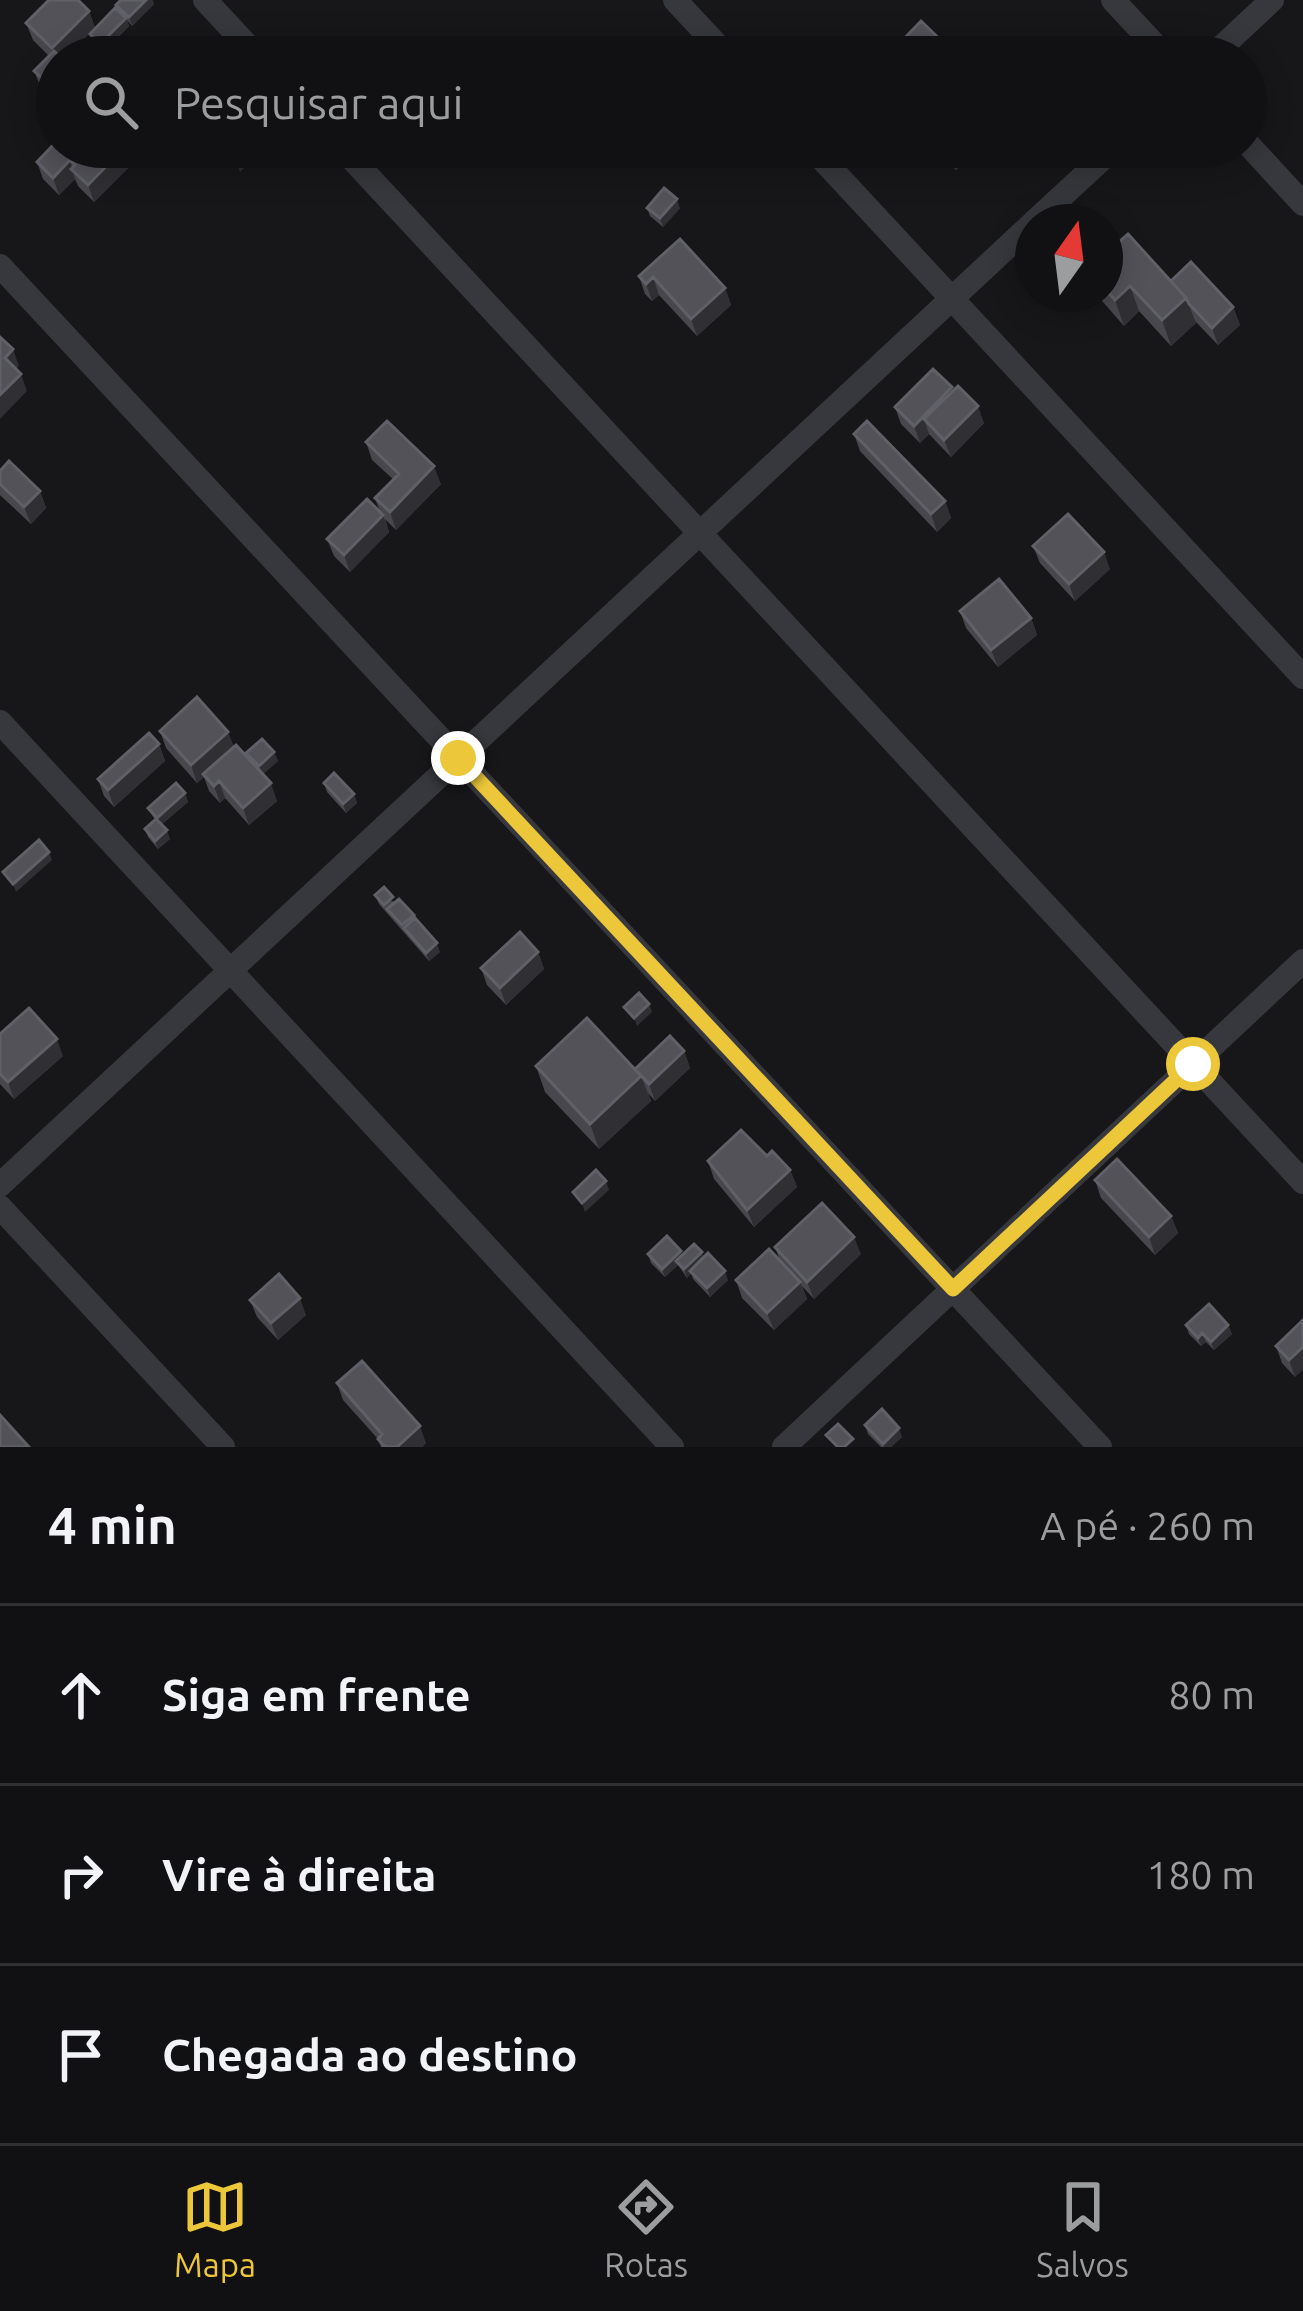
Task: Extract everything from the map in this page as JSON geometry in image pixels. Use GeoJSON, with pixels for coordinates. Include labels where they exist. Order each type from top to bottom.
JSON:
{"type":"FeatureCollection","features":[{"type":"Feature","properties":{"kind":"street"},"geometry":{"type":"LineString","coordinates":[[205,0],[238,36]]}},
{"type":"Feature","properties":{"kind":"street"},"geometry":{"type":"LineString","coordinates":[[675,0],[708,36]]}},
{"type":"Feature","properties":{"kind":"street"},"geometry":{"type":"LineString","coordinates":[[1113,0],[1146,36]]}},
{"type":"Feature","properties":{"kind":"street"},"geometry":{"type":"LineString","coordinates":[[1233,36],[1272,0]]}},
{"type":"Feature","properties":{"kind":"street"},"geometry":{"type":"LineString","coordinates":[[1267,165],[1303,204]]}},
{"type":"Feature","properties":{"kind":"street"},"geometry":{"type":"LineString","coordinates":[[361,168],[1303,1182]]}},
{"type":"Feature","properties":{"kind":"street"},"geometry":{"type":"LineString","coordinates":[[831,168],[1303,677]]}},
{"type":"Feature","properties":{"kind":"street"},"geometry":{"type":"LineString","coordinates":[[1052,204],[1091,168]]}},
{"type":"Feature","properties":{"kind":"street"},"geometry":{"type":"LineString","coordinates":[[0,1185],[1015,239]]}},
{"type":"Feature","properties":{"kind":"street"},"geometry":{"type":"LineString","coordinates":[[0,266],[1100,1447]]}},
{"type":"Feature","properties":{"kind":"street"},"geometry":{"type":"LineString","coordinates":[[0,722],[672,1447]]}},
{"type":"Feature","properties":{"kind":"street"},"geometry":{"type":"LineString","coordinates":[[784,1447],[1303,961]]}},
{"type":"Feature","properties":{"kind":"street"},"geometry":{"type":"LineString","coordinates":[[0,1207],[223,1447]]}},
{"type":"Feature","properties":{"kind":"building"},"geometry":{"type":"Polygon","coordinates":[[[49,0],[78,0],[89,11],[64,36],[40,36],[26,23],[49,0]]]}},
{"type":"Feature","properties":{"kind":"building"},"geometry":{"type":"Polygon","coordinates":[[[121,0],[146,0],[129,17],[116,5],[121,0]]]}},
{"type":"Feature","properties":{"kind":"building"},"geometry":{"type":"Polygon","coordinates":[[[115,8],[126,18],[108,36],[90,34],[115,8]]]}},
{"type":"Feature","properties":{"kind":"building"},"geometry":{"type":"Polygon","coordinates":[[[921,21],[936,36],[907,36],[921,21]]]}},
{"type":"Feature","properties":{"kind":"building"},"geometry":{"type":"Polygon","coordinates":[[[43,168],[62,168],[53,178],[43,168]]]}},
{"type":"Feature","properties":{"kind":"building"},"geometry":{"type":"Polygon","coordinates":[[[72,168],[105,168],[88,185],[72,168]]]}},
{"type":"Feature","properties":{"kind":"building"},"geometry":{"type":"Polygon","coordinates":[[[664,188],[677,199],[660,218],[647,208],[664,188]]]}},
{"type":"Feature","properties":{"kind":"building"},"geometry":{"type":"Polygon","coordinates":[[[1128,234],[1186,298],[1162,320],[1130,286],[1123,293],[1123,238],[1128,234]]]}},
{"type":"Feature","properties":{"kind":"building"},"geometry":{"type":"Polygon","coordinates":[[[680,239],[725,288],[691,319],[653,277],[646,284],[639,276],[680,239]]]}},
{"type":"Feature","properties":{"kind":"building"},"geometry":{"type":"Polygon","coordinates":[[[1191,262],[1233,307],[1212,328],[1171,281],[1191,262]]]}},
{"type":"Feature","properties":{"kind":"building"},"geometry":{"type":"Polygon","coordinates":[[[0,337],[13,349],[5,358],[21,374],[0,395],[0,337]]]}},
{"type":"Feature","properties":{"kind":"building"},"geometry":{"type":"Polygon","coordinates":[[[933,369],[952,387],[914,426],[895,407],[933,369]]]}},
{"type":"Feature","properties":{"kind":"building"},"geometry":{"type":"Polygon","coordinates":[[[958,386],[978,406],[944,440],[924,419],[958,386]]]}},
{"type":"Feature","properties":{"kind":"building"},"geometry":{"type":"Polygon","coordinates":[[[387,421],[434,466],[390,512],[375,498],[399,474],[366,442],[387,421]]]}},
{"type":"Feature","properties":{"kind":"building"},"geometry":{"type":"Polygon","coordinates":[[[867,421],[945,501],[931,514],[854,434],[867,421]]]}},
{"type":"Feature","properties":{"kind":"building"},"geometry":{"type":"Polygon","coordinates":[[[9,461],[40,491],[24,507],[0,484],[0,471],[9,461]]]}},
{"type":"Feature","properties":{"kind":"building"},"geometry":{"type":"Polygon","coordinates":[[[367,499],[383,515],[344,555],[327,539],[367,499]]]}},
{"type":"Feature","properties":{"kind":"building"},"geometry":{"type":"Polygon","coordinates":[[[1068,514],[1104,552],[1069,584],[1033,546],[1068,514]]]}},
{"type":"Feature","properties":{"kind":"building"},"geometry":{"type":"Polygon","coordinates":[[[999,579],[1031,618],[991,650],[960,611],[999,579]]]}},
{"type":"Feature","properties":{"kind":"building"},"geometry":{"type":"Polygon","coordinates":[[[197,697],[228,732],[191,765],[160,731],[197,697]]]}},
{"type":"Feature","properties":{"kind":"building"},"geometry":{"type":"Polygon","coordinates":[[[149,733],[159,744],[108,790],[98,779],[149,733]]]}},
{"type":"Feature","properties":{"kind":"building"},"geometry":{"type":"Polygon","coordinates":[[[262,739],[274,752],[259,766],[246,753],[262,739]]]}},
{"type":"Feature","properties":{"kind":"building"},"geometry":{"type":"Polygon","coordinates":[[[236,745],[271,783],[243,808],[219,781],[214,786],[203,774],[236,745]]]}},
{"type":"Feature","properties":{"kind":"building"},"geometry":{"type":"Polygon","coordinates":[[[334,773],[354,794],[343,804],[324,783],[334,773]]]}},
{"type":"Feature","properties":{"kind":"building"},"geometry":{"type":"Polygon","coordinates":[[[176,783],[185,793],[157,818],[148,808],[176,783]]]}},
{"type":"Feature","properties":{"kind":"building"},"geometry":{"type":"Polygon","coordinates":[[[156,819],[167,830],[155,841],[145,829],[156,819]]]}},
{"type":"Feature","properties":{"kind":"building"},"geometry":{"type":"Polygon","coordinates":[[[39,840],[49,852],[13,884],[3,872],[39,840]]]}},
{"type":"Feature","properties":{"kind":"building"},"geometry":{"type":"Polygon","coordinates":[[[384,887],[393,897],[384,905],[375,895],[384,887]]]}},
{"type":"Feature","properties":{"kind":"building"},"geometry":{"type":"Polygon","coordinates":[[[399,899],[414,915],[402,925],[387,909],[399,899]]]}},
{"type":"Feature","properties":{"kind":"building"},"geometry":{"type":"Polygon","coordinates":[[[415,918],[437,943],[426,953],[404,928],[415,918]]]}},
{"type":"Feature","properties":{"kind":"building"},"geometry":{"type":"Polygon","coordinates":[[[520,932],[538,952],[500,988],[481,968],[520,932]]]}},
{"type":"Feature","properties":{"kind":"building"},"geometry":{"type":"Polygon","coordinates":[[[639,993],[649,1004],[634,1018],[624,1007],[639,993]]]}},
{"type":"Feature","properties":{"kind":"building"},"geometry":{"type":"Polygon","coordinates":[[[29,1008],[57,1039],[8,1082],[0,1074],[0,1034],[29,1008]]]}},
{"type":"Feature","properties":{"kind":"building"},"geometry":{"type":"Polygon","coordinates":[[[587,1018],[641,1076],[590,1124],[536,1066],[587,1018]]]}},
{"type":"Feature","properties":{"kind":"building"},"geometry":{"type":"Polygon","coordinates":[[[670,1036],[684,1051],[649,1084],[635,1069],[670,1036]]]}},
{"type":"Feature","properties":{"kind":"building"},"geometry":{"type":"Polygon","coordinates":[[[741,1130],[767,1156],[772,1151],[790,1170],[747,1210],[708,1161],[741,1130]]]}},
{"type":"Feature","properties":{"kind":"building"},"geometry":{"type":"Polygon","coordinates":[[[1117,1159],[1171,1216],[1149,1237],[1095,1180],[1117,1159]]]}},
{"type":"Feature","properties":{"kind":"building"},"geometry":{"type":"Polygon","coordinates":[[[596,1170],[606,1181],[582,1203],[573,1192],[596,1170]]]}},
{"type":"Feature","properties":{"kind":"building"},"geometry":{"type":"Polygon","coordinates":[[[822,1203],[854,1237],[807,1282],[775,1247],[822,1203]]]}},
{"type":"Feature","properties":{"kind":"building"},"geometry":{"type":"Polygon","coordinates":[[[667,1236],[681,1251],[662,1269],[648,1254],[667,1236]]]}},
{"type":"Feature","properties":{"kind":"building"},"geometry":{"type":"Polygon","coordinates":[[[694,1244],[702,1252],[684,1269],[676,1261],[694,1244]]]}},
{"type":"Feature","properties":{"kind":"building"},"geometry":{"type":"Polygon","coordinates":[[[769,1249],[800,1282],[767,1313],[736,1280],[769,1249]]]}},
{"type":"Feature","properties":{"kind":"building"},"geometry":{"type":"Polygon","coordinates":[[[708,1253],[725,1271],[707,1288],[690,1271],[708,1253]]]}},
{"type":"Feature","properties":{"kind":"building"},"geometry":{"type":"Polygon","coordinates":[[[279,1274],[300,1298],[271,1323],[250,1300],[279,1274]]]}},
{"type":"Feature","properties":{"kind":"building"},"geometry":{"type":"Polygon","coordinates":[[[1209,1304],[1228,1325],[1211,1342],[1202,1333],[1198,1338],[1186,1325],[1209,1304]]]}},
{"type":"Feature","properties":{"kind":"building"},"geometry":{"type":"Polygon","coordinates":[[[1303,1320],[1303,1347],[1289,1360],[1276,1346],[1303,1320]]]}},
{"type":"Feature","properties":{"kind":"building"},"geometry":{"type":"Polygon","coordinates":[[[362,1361],[420,1426],[397,1447],[385,1447],[378,1439],[382,1434],[337,1383],[362,1361]]]}},
{"type":"Feature","properties":{"kind":"building"},"geometry":{"type":"Polygon","coordinates":[[[882,1409],[899,1428],[883,1444],[865,1425],[882,1409]]]}},
{"type":"Feature","properties":{"kind":"building"},"geometry":{"type":"Polygon","coordinates":[[[0,1415],[29,1447],[0,1447],[0,1415]]]}},
{"type":"Feature","properties":{"kind":"building"},"geometry":{"type":"Polygon","coordinates":[[[838,1424],[853,1439],[844,1447],[826,1435],[838,1424]]]}},
{"type":"Feature","properties":{"kind":"route"},"geometry":{"type":"LineString","coordinates":[[458,758],[953,1289],[1193,1064]]}}]}
